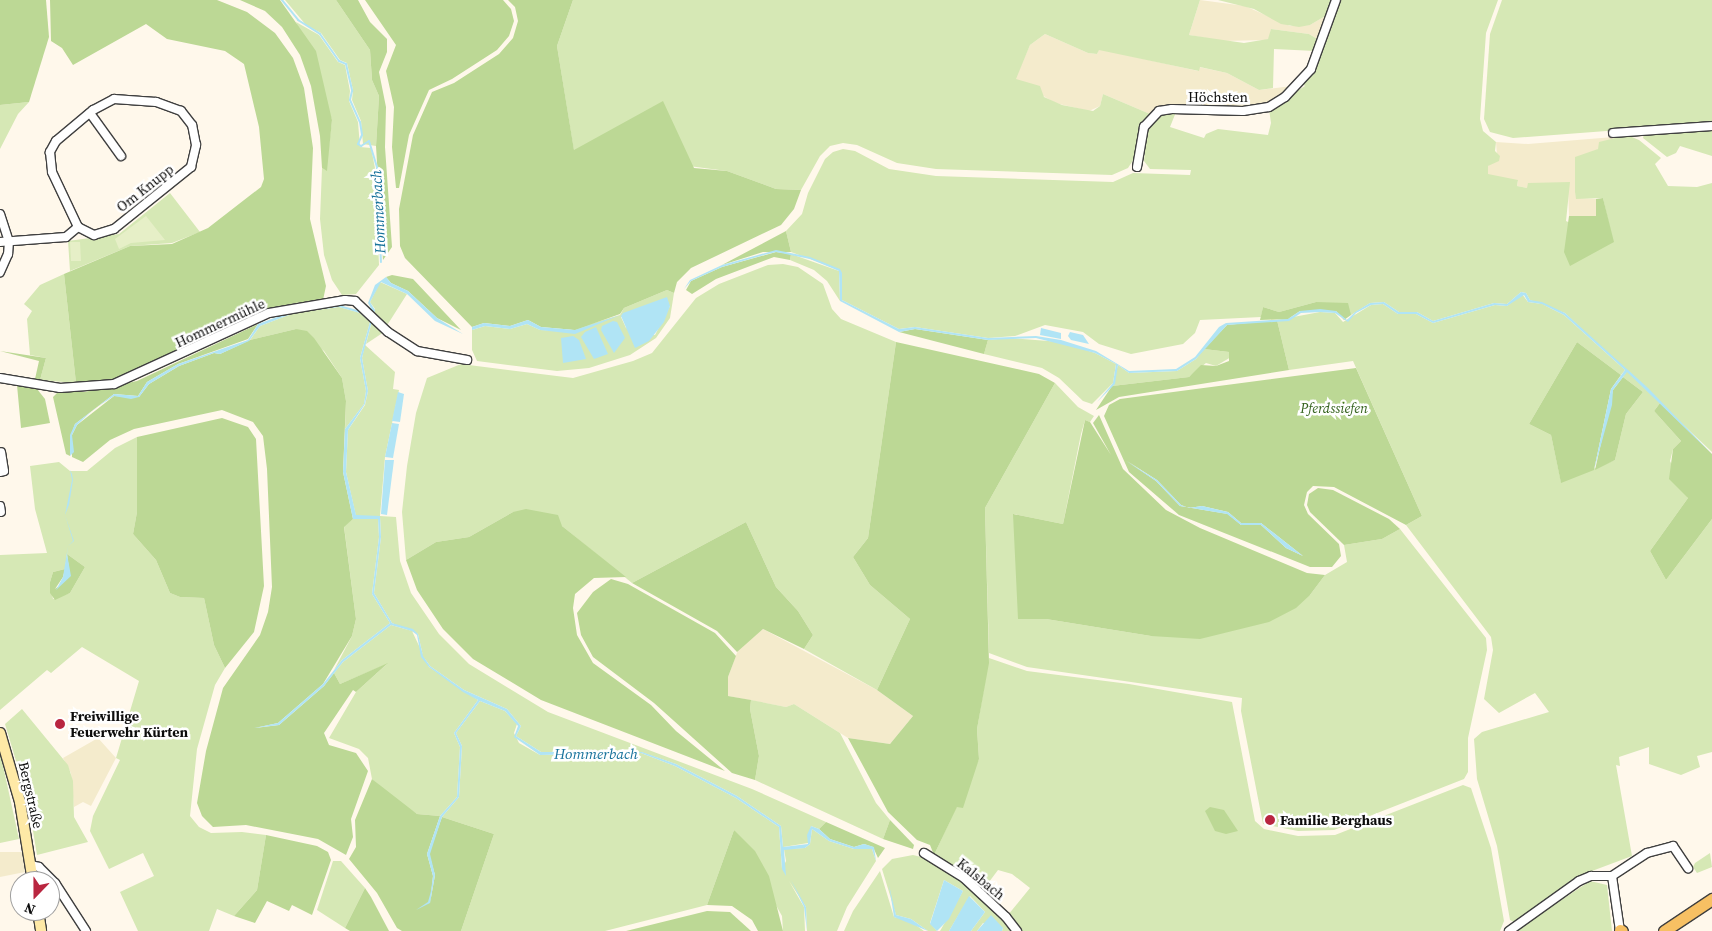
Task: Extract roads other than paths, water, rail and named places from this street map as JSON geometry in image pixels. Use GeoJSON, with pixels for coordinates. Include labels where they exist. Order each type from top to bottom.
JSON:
{"type":"FeatureCollection","features":[{"type":"Feature","properties":{"kind":"main road","name":"Bergstraße"},"geometry":{"type":"LineString","coordinates":[[0,733],[20,802],[32,871]]}},
{"type":"Feature","properties":{"kind":"main road"},"geometry":{"type":"LineString","coordinates":[[1664,931],[1712,898]]}},
{"type":"Feature","properties":{"kind":"street","name":"Höchsten"},"geometry":{"type":"LineString","coordinates":[[1137,167],[1144,127],[1159,111],[1172,109],[1243,112],[1269,107],[1285,97],[1311,68],[1336,0]]}},
{"type":"Feature","properties":{"kind":"street","name":"Om Knupp"},"geometry":{"type":"LineString","coordinates":[[120,97],[175,107],[192,125],[196,153],[186,172],[114,229],[94,235],[78,227],[52,172],[50,152],[61,135],[102,103],[120,97]]}},
{"type":"Feature","properties":{"kind":"street"},"geometry":{"type":"LineString","coordinates":[[90,113],[121,156]]}},
{"type":"Feature","properties":{"kind":"street"},"geometry":{"type":"LineString","coordinates":[[1612,134],[1712,126]]}},
{"type":"Feature","properties":{"kind":"street"},"geometry":{"type":"LineString","coordinates":[[0,214],[9,241],[8,254],[0,272]]}},
{"type":"Feature","properties":{"kind":"street"},"geometry":{"type":"LineString","coordinates":[[0,242],[66,238],[78,227]]}},
{"type":"Feature","properties":{"kind":"street","name":"Hommermühle"},"geometry":{"type":"LineString","coordinates":[[0,378],[60,388],[114,384],[269,313],[345,300],[355,301],[384,329],[417,351],[466,360]]}},
{"type":"Feature","properties":{"kind":"street"},"geometry":{"type":"LineString","coordinates":[[0,472],[4,471],[1,452]]}},
{"type":"Feature","properties":{"kind":"street"},"geometry":{"type":"LineString","coordinates":[[1509,931],[1579,881],[1591,876],[1612,876],[1646,852],[1673,846],[1688,868]]}},
{"type":"Feature","properties":{"kind":"street","name":"Kalsbach"},"geometry":{"type":"LineString","coordinates":[[924,853],[964,878],[1006,917],[1017,931]]}},
{"type":"Feature","properties":{"kind":"street"},"geometry":{"type":"LineString","coordinates":[[31,865],[39,867],[55,884],[86,931]]}},
{"type":"Feature","properties":{"kind":"street"},"geometry":{"type":"LineString","coordinates":[[1612,876],[1621,931]]}},
{"type":"Feature","properties":{"kind":"water"},"geometry":{"type":"Polygon","coordinates":[[[776,250],[810,257],[840,269],[842,273],[842,300],[899,329],[915,327],[988,338],[1036,336],[1061,340],[1096,351],[1129,371],[1176,369],[1195,357],[1219,327],[1226,323],[1288,319],[1300,311],[1320,309],[1336,311],[1347,320],[1355,312],[1370,303],[1384,302],[1399,312],[1417,312],[1433,321],[1494,303],[1507,304],[1521,292],[1526,293],[1530,300],[1542,302],[1565,313],[1648,388],[1712,454],[1627,372],[1613,390],[1612,405],[1594,470],[1611,389],[1625,370],[1564,315],[1542,304],[1528,302],[1524,295],[1507,306],[1495,305],[1433,323],[1416,314],[1398,314],[1383,304],[1371,305],[1356,313],[1348,322],[1335,313],[1320,312],[1301,313],[1289,321],[1227,325],[1196,359],[1177,371],[1129,373],[1118,365],[1115,384],[1097,402],[1113,383],[1116,364],[1095,353],[1036,338],[988,340],[915,329],[899,332],[840,301],[839,271],[810,259],[776,252],[722,267],[691,281],[684,289],[690,280],[722,265],[776,250]]]}},
{"type":"Feature","properties":{"kind":"water"},"geometry":{"type":"Polygon","coordinates":[[[386,277],[391,283],[408,291],[437,318],[463,334],[435,321],[407,294],[381,282],[370,302],[375,310],[374,314],[368,303],[375,285],[386,277]]]}},
{"type":"Feature","properties":{"kind":"water"},"geometry":{"type":"Polygon","coordinates":[[[667,297],[670,306],[664,322],[649,341],[635,348],[621,316],[623,313],[667,297]]]}},
{"type":"Feature","properties":{"kind":"water"},"geometry":{"type":"Polygon","coordinates":[[[339,305],[361,311],[372,321],[362,358],[368,391],[365,404],[348,430],[346,472],[356,515],[380,516],[381,537],[374,593],[392,623],[413,629],[418,634],[423,656],[430,666],[464,690],[507,709],[521,726],[516,736],[541,752],[642,752],[676,764],[737,796],[781,826],[783,847],[808,844],[807,835],[811,826],[819,829],[830,839],[854,847],[864,844],[874,847],[876,861],[872,849],[854,849],[829,841],[812,829],[810,844],[805,848],[784,850],[786,876],[782,869],[779,827],[736,798],[675,766],[641,753],[540,755],[514,737],[518,726],[505,711],[480,701],[456,733],[462,746],[459,797],[442,817],[430,854],[435,875],[430,903],[416,910],[428,902],[431,891],[433,876],[427,854],[440,816],[457,797],[460,747],[454,733],[478,700],[463,692],[429,667],[421,657],[417,635],[412,631],[391,625],[343,662],[324,686],[279,725],[254,728],[278,723],[323,684],[342,660],[390,623],[372,594],[379,537],[378,519],[353,519],[343,472],[345,429],[364,404],[366,391],[360,358],[370,322],[360,313],[339,307],[294,313],[260,326],[249,341],[220,354],[214,353],[179,366],[149,384],[139,397],[131,399],[114,396],[97,407],[114,394],[138,396],[147,382],[178,364],[248,340],[258,324],[293,311],[339,305]]]}},
{"type":"Feature","properties":{"kind":"water"},"geometry":{"type":"Polygon","coordinates":[[[620,315],[575,334],[540,330],[527,324],[510,329],[485,326],[472,330],[472,327],[484,323],[510,326],[528,320],[541,327],[575,330],[620,315]]]}},
{"type":"Feature","properties":{"kind":"water"},"geometry":{"type":"Polygon","coordinates":[[[613,321],[617,322],[625,338],[614,353],[601,330],[602,326],[613,321]]]}},
{"type":"Feature","properties":{"kind":"water"},"geometry":{"type":"Polygon","coordinates":[[[596,327],[608,354],[594,359],[581,337],[585,332],[596,327]]]}},
{"type":"Feature","properties":{"kind":"water"},"geometry":{"type":"Polygon","coordinates":[[[1041,328],[1061,333],[1061,339],[1040,335],[1041,328]]]}},
{"type":"Feature","properties":{"kind":"water"},"geometry":{"type":"Polygon","coordinates":[[[1070,332],[1083,335],[1089,344],[1071,340],[1068,336],[1070,332]]]}},
{"type":"Feature","properties":{"kind":"water"},"geometry":{"type":"Polygon","coordinates":[[[573,336],[579,340],[586,359],[563,363],[561,338],[573,336]]]}},
{"type":"Feature","properties":{"kind":"water"},"geometry":{"type":"Polygon","coordinates":[[[398,392],[404,394],[400,422],[392,421],[398,392]]]}},
{"type":"Feature","properties":{"kind":"water"},"geometry":{"type":"Polygon","coordinates":[[[92,411],[77,425],[72,435],[74,452],[70,456],[70,435],[75,424],[92,411]]]}},
{"type":"Feature","properties":{"kind":"water"},"geometry":{"type":"Polygon","coordinates":[[[392,423],[399,424],[393,458],[385,457],[392,423]]]}},
{"type":"Feature","properties":{"kind":"water"},"geometry":{"type":"Polygon","coordinates":[[[385,460],[394,460],[387,515],[381,514],[385,460]]]}},
{"type":"Feature","properties":{"kind":"water"},"geometry":{"type":"Polygon","coordinates":[[[1126,461],[1157,480],[1181,505],[1187,507],[1180,506],[1156,481],[1126,461]]]}},
{"type":"Feature","properties":{"kind":"water"},"geometry":{"type":"Polygon","coordinates":[[[70,470],[73,480],[69,505],[65,515],[72,480],[70,470]]]}},
{"type":"Feature","properties":{"kind":"water"},"geometry":{"type":"Polygon","coordinates":[[[1202,506],[1228,512],[1241,523],[1261,523],[1303,556],[1286,548],[1261,525],[1241,525],[1227,514],[1190,508],[1202,506]]]}},
{"type":"Feature","properties":{"kind":"water"},"geometry":{"type":"Polygon","coordinates":[[[68,546],[67,554],[71,576],[56,590],[63,577],[68,546]]]}},
{"type":"Feature","properties":{"kind":"water"},"geometry":{"type":"Polygon","coordinates":[[[791,880],[806,907],[807,931],[804,907],[791,880]]]}},
{"type":"Feature","properties":{"kind":"water"},"geometry":{"type":"Polygon","coordinates":[[[944,880],[963,891],[949,919],[937,931],[930,924],[944,880]]]}},
{"type":"Feature","properties":{"kind":"water"},"geometry":{"type":"Polygon","coordinates":[[[889,885],[896,915],[911,919],[928,931],[894,917],[889,885]]]}},
{"type":"Feature","properties":{"kind":"water"},"geometry":{"type":"Polygon","coordinates":[[[969,896],[985,912],[971,931],[949,931],[969,896]]]}},
{"type":"Feature","properties":{"kind":"water"},"geometry":{"type":"Polygon","coordinates":[[[991,915],[1003,928],[1002,931],[977,931],[991,915]]]}},
{"type":"Feature","properties":{"kind":"waterway","name":"Hommerbach"},"geometry":{"type":"LineString","coordinates":[[282,0],[298,20],[320,34],[339,61],[346,64],[352,91],[350,100],[360,122],[362,135],[358,144],[361,146],[369,141],[377,168],[381,262]]}},
{"type":"Feature","properties":{"kind":"place","name":"Freiwillige Feuerwehr Kürten"},"geometry":{"type":"Point","coordinates":[60,724]}},
{"type":"Feature","properties":{"kind":"place","name":"Familie Berghaus"},"geometry":{"type":"Point","coordinates":[1270,820]}},
{"type":"Feature","properties":{"kind":"park label","name":"Pferdssiefen"},"geometry":{"type":"Point","coordinates":[1334,408]}}]}
